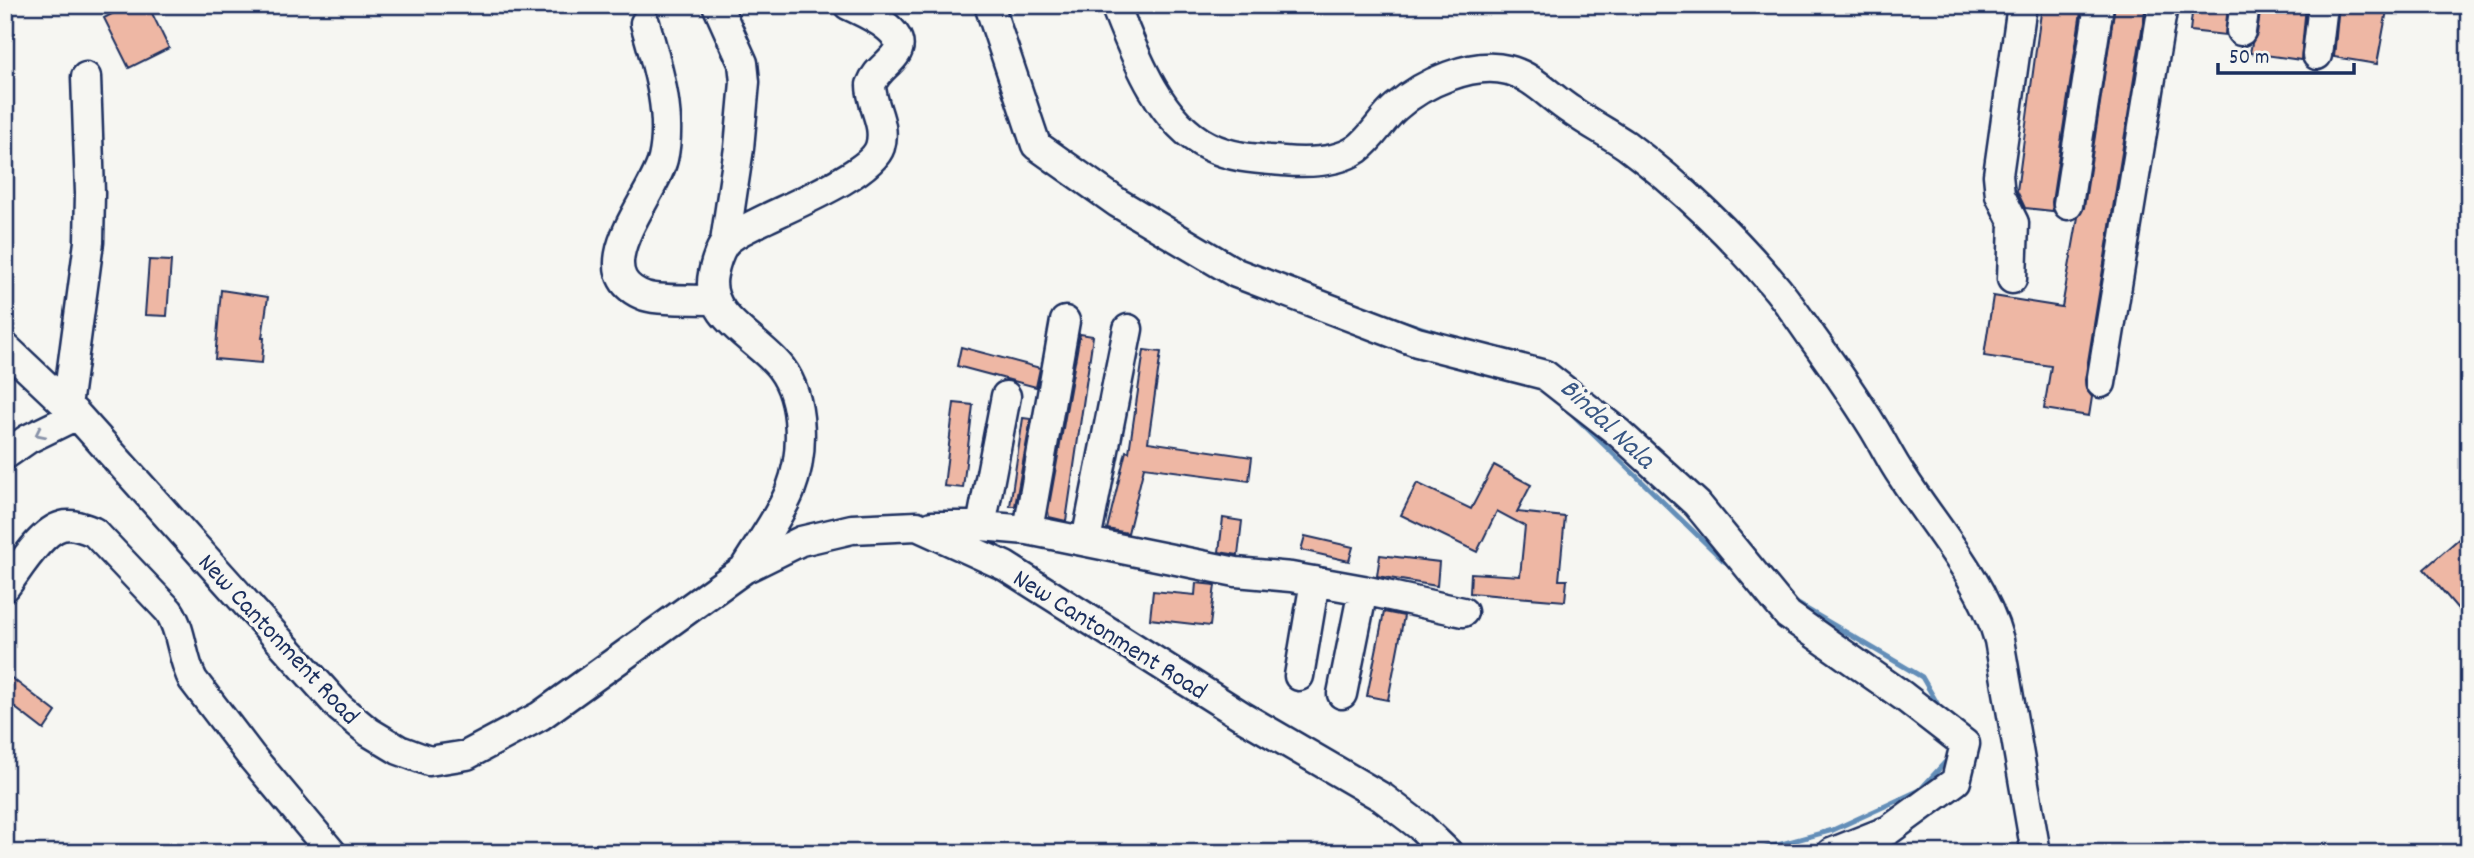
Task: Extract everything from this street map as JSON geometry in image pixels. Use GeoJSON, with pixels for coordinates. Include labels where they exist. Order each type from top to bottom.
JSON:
{"type":"FeatureCollection","features":[{"type":"Feature","properties":{"kind":"street"},"geometry":{"type":"LineString","coordinates":[[645,23],[662,94],[666,132],[663,160],[621,243],[620,274],[629,288],[647,297],[714,300],[711,290],[713,273],[725,242],[739,148],[745,82],[743,63],[716,5]]}},
{"type":"Feature","properties":{"kind":"street"},"geometry":{"type":"LineString","coordinates":[[725,242],[749,227],[857,173],[876,157],[882,134],[871,85],[880,69],[894,57],[900,45],[891,30],[848,5]]}},
{"type":"Feature","properties":{"kind":"street"},"geometry":{"type":"LineString","coordinates":[[989,5],[1036,145],[1118,203],[1236,273],[1417,342],[1545,375],[1619,433],[1698,504],[1788,615],[1903,696],[1965,744],[1956,781],[1889,830],[1831,853]]}},
{"type":"Feature","properties":{"kind":"street"},"geometry":{"type":"LineString","coordinates":[[1115,5],[1137,62],[1163,103],[1183,126],[1206,146],[1240,158],[1295,162],[1335,159],[1356,149],[1378,129],[1394,108],[1418,90],[1451,76],[1483,67],[1507,70],[1537,85],[1569,110],[1629,148],[1704,211],[1779,290],[1859,405],[1899,472],[1991,612],[2001,653],[2036,853]]}},
{"type":"Feature","properties":{"kind":"street"},"geometry":{"type":"LineString","coordinates":[[2012,279],[2014,223],[2000,195],[1998,175],[2022,5]]}},
{"type":"Feature","properties":{"kind":"street"},"geometry":{"type":"LineString","coordinates":[[2068,205],[2099,5]]}},
{"type":"Feature","properties":{"kind":"street"},"geometry":{"type":"LineString","coordinates":[[2101,383],[2163,5]]}},
{"type":"Feature","properties":{"kind":"street"},"geometry":{"type":"LineString","coordinates":[[2318,55],[2323,5]]}},
{"type":"Feature","properties":{"kind":"street"},"geometry":{"type":"LineString","coordinates":[[5,455],[72,411],[89,242],[86,77]]}},
{"type":"Feature","properties":{"kind":"street","name":"New Cantonment Road"},"geometry":{"type":"LineString","coordinates":[[714,300],[727,317],[781,367],[795,392],[800,423],[797,459],[790,491],[744,569]]}},
{"type":"Feature","properties":{"kind":"street"},"geometry":{"type":"LineString","coordinates":[[1028,530],[1065,321]]}},
{"type":"Feature","properties":{"kind":"street"},"geometry":{"type":"LineString","coordinates":[[1086,541],[1128,329]]}},
{"type":"Feature","properties":{"kind":"street","name":"New Cantonment Road"},"geometry":{"type":"LineString","coordinates":[[5,347],[72,411],[340,708],[369,732],[398,750],[429,761],[467,755],[540,716],[744,569],[801,541],[852,529],[917,526],[1005,566],[1242,716],[1383,798],[1421,827],[1448,853]]}},
{"type":"Feature","properties":{"kind":"street"},"geometry":{"type":"LineString","coordinates":[[981,526],[1006,396]]}},
{"type":"Feature","properties":{"kind":"street"},"geometry":{"type":"LineString","coordinates":[[5,587],[46,533],[62,526],[79,526],[94,532],[169,611],[177,623],[188,671],[193,680],[251,756],[332,853]]}},
{"type":"Feature","properties":{"kind":"street"},"geometry":{"type":"LineString","coordinates":[[917,526],[981,526],[1028,530],[1236,572],[1363,590],[1463,612]]}},
{"type":"Feature","properties":{"kind":"street"},"geometry":{"type":"LineString","coordinates":[[1299,676],[1315,582]]}},
{"type":"Feature","properties":{"kind":"street"},"geometry":{"type":"LineString","coordinates":[[1342,694],[1363,590]]}},
{"type":"Feature","properties":{"kind":"building"},"geometry":{"type":"Polygon","coordinates":[[[129,5],[148,5],[169,48],[129,68],[104,18],[129,5]]]}},
{"type":"Feature","properties":{"kind":"building"},"geometry":{"type":"Polygon","coordinates":[[[2042,5],[2082,5],[2052,202],[2053,211],[2025,208],[2017,191],[2042,5]]]}},
{"type":"Feature","properties":{"kind":"building"},"geometry":{"type":"Polygon","coordinates":[[[2115,5],[2146,5],[2085,380],[2086,389],[2092,397],[2089,416],[2044,409],[2051,366],[1984,356],[1993,296],[2062,307],[2078,217],[2084,208],[2115,5]]]}},
{"type":"Feature","properties":{"kind":"building"},"geometry":{"type":"Polygon","coordinates":[[[2193,5],[2228,5],[2225,35],[2190,31],[2193,5]]]}},
{"type":"Feature","properties":{"kind":"building"},"geometry":{"type":"Polygon","coordinates":[[[2261,5],[2306,5],[2301,60],[2250,53],[2257,34],[2261,5]]]}},
{"type":"Feature","properties":{"kind":"building"},"geometry":{"type":"Polygon","coordinates":[[[2339,5],[2388,5],[2377,64],[2334,57],[2339,5]]]}},
{"type":"Feature","properties":{"kind":"building"},"geometry":{"type":"Polygon","coordinates":[[[149,260],[171,261],[167,316],[145,315],[149,260]]]}},
{"type":"Feature","properties":{"kind":"building"},"geometry":{"type":"Polygon","coordinates":[[[221,290],[268,297],[262,338],[262,363],[215,359],[221,290]]]}},
{"type":"Feature","properties":{"kind":"building"},"geometry":{"type":"Polygon","coordinates":[[[1080,334],[1093,336],[1066,521],[1049,517],[1048,511],[1080,334]]]}},
{"type":"Feature","properties":{"kind":"building"},"geometry":{"type":"Polygon","coordinates":[[[961,347],[1040,368],[1036,387],[957,366],[961,347]]]}},
{"type":"Feature","properties":{"kind":"building"},"geometry":{"type":"Polygon","coordinates":[[[1144,350],[1161,352],[1148,442],[1252,457],[1249,481],[1144,467],[1128,533],[1107,529],[1126,451],[1129,452],[1144,350]]]}},
{"type":"Feature","properties":{"kind":"building"},"geometry":{"type":"Polygon","coordinates":[[[954,403],[973,405],[963,488],[944,486],[954,403]]]}},
{"type":"Feature","properties":{"kind":"building"},"geometry":{"type":"Polygon","coordinates":[[[1023,418],[1031,419],[1015,506],[1010,506],[1023,418]]]}},
{"type":"Feature","properties":{"kind":"building"},"geometry":{"type":"Polygon","coordinates":[[[1494,465],[1531,485],[1517,512],[1565,517],[1559,580],[1567,580],[1565,601],[1470,593],[1471,573],[1520,576],[1525,526],[1497,511],[1477,552],[1401,515],[1417,483],[1471,509],[1494,465]]]}},
{"type":"Feature","properties":{"kind":"building"},"geometry":{"type":"Polygon","coordinates":[[[1223,518],[1242,521],[1238,555],[1219,552],[1223,518]]]}},
{"type":"Feature","properties":{"kind":"building"},"geometry":{"type":"Polygon","coordinates":[[[2469,530],[2469,622],[2424,569],[2469,530]]]}},
{"type":"Feature","properties":{"kind":"building"},"geometry":{"type":"Polygon","coordinates":[[[1305,536],[1353,547],[1349,561],[1301,550],[1305,536]]]}},
{"type":"Feature","properties":{"kind":"building"},"geometry":{"type":"Polygon","coordinates":[[[1380,555],[1439,562],[1437,586],[1377,576],[1380,555]]]}},
{"type":"Feature","properties":{"kind":"building"},"geometry":{"type":"Polygon","coordinates":[[[1196,583],[1215,585],[1210,626],[1150,619],[1153,591],[1195,595],[1196,583]]]}},
{"type":"Feature","properties":{"kind":"building"},"geometry":{"type":"Polygon","coordinates":[[[1384,612],[1404,616],[1388,700],[1367,696],[1384,612]]]}},
{"type":"Feature","properties":{"kind":"building"},"geometry":{"type":"Polygon","coordinates":[[[5,673],[56,712],[44,730],[5,700],[5,673]]]}},
{"type":"Feature","properties":{"kind":"waterway","name":"Bindal Nala"},"geometry":{"type":"LineString","coordinates":[[1006,5],[1010,26]]}},
{"type":"Feature","properties":{"kind":"waterway","name":"Bindal Nala"},"geometry":{"type":"LineString","coordinates":[[1403,322],[1437,333]]}},
{"type":"Feature","properties":{"kind":"waterway","name":"Bindal Nala"},"geometry":{"type":"LineString","coordinates":[[1568,410],[1731,565]]}},
{"type":"Feature","properties":{"kind":"waterway","name":"Bindal Nala"},"geometry":{"type":"LineString","coordinates":[[1791,600],[1922,677],[1941,710]]}},
{"type":"Feature","properties":{"kind":"waterway","name":"Bindal Nala"},"geometry":{"type":"LineString","coordinates":[[1748,853],[1833,830],[1920,790],[1949,758]]}}]}
